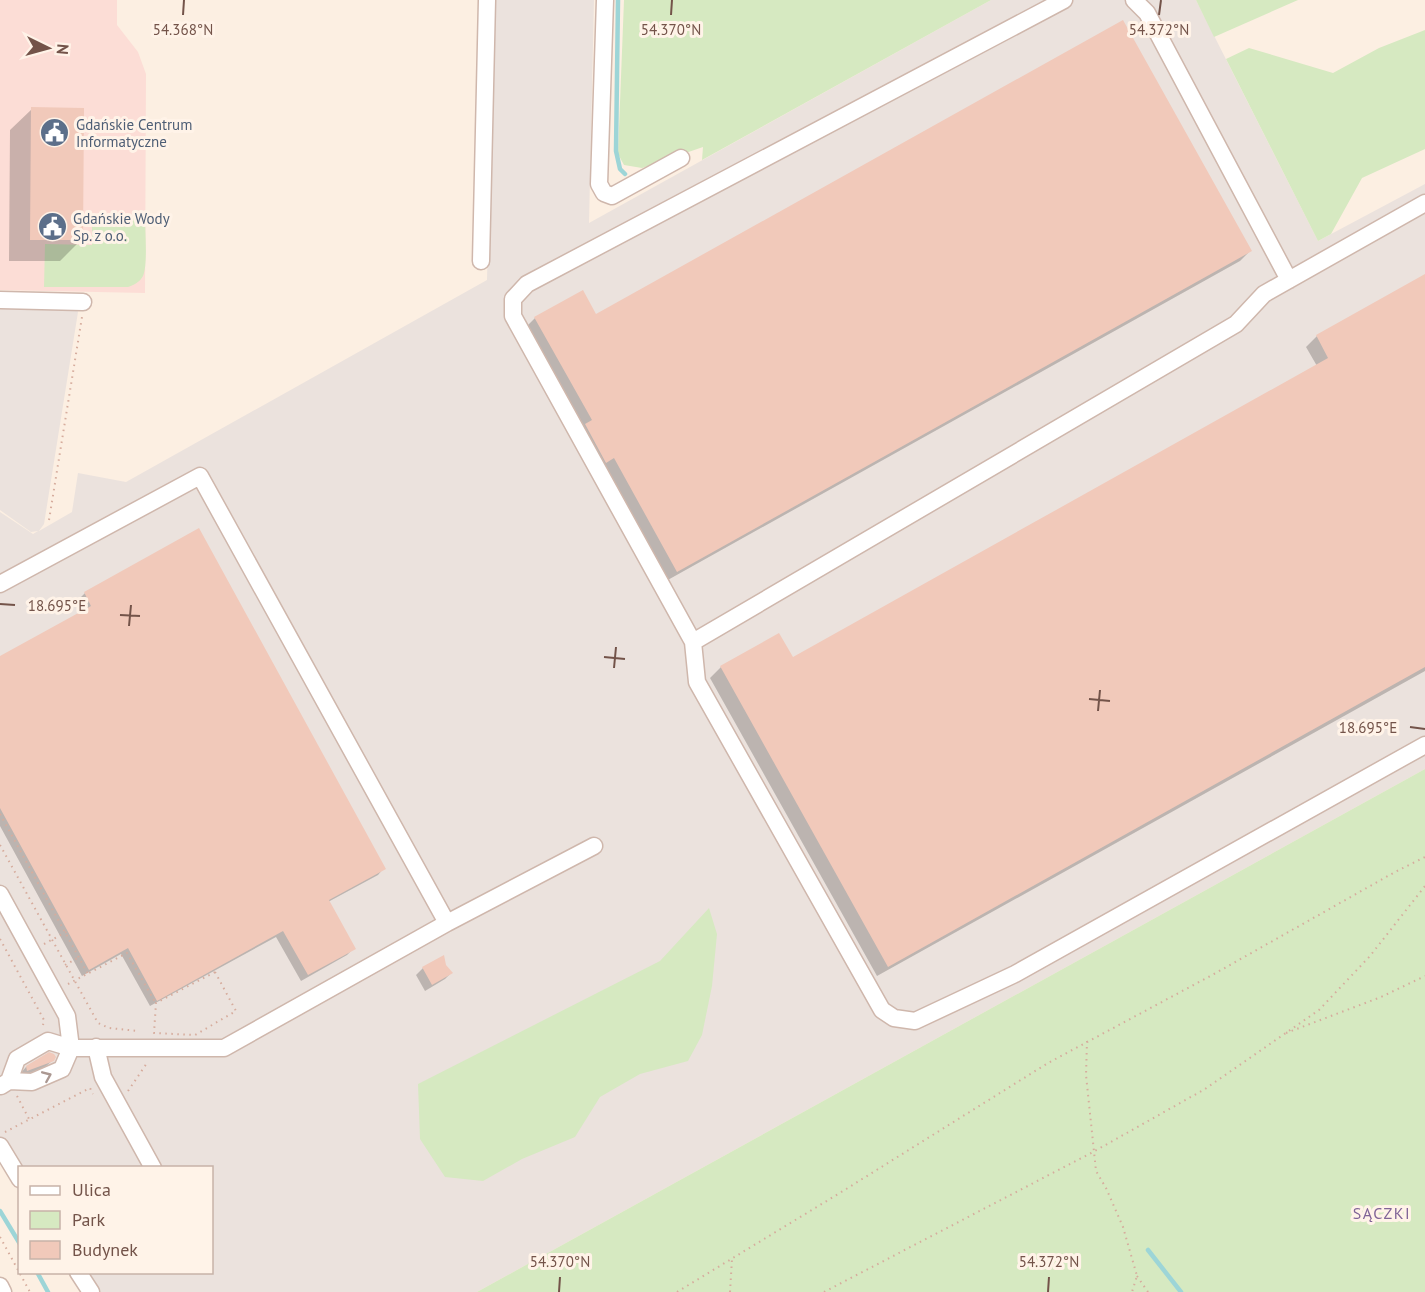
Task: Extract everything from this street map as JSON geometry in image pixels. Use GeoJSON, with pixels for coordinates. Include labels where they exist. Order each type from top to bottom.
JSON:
{"type":"FeatureCollection","features":[{"type":"Feature","properties":{"kind":"street"},"geometry":{"type":"LineString","coordinates":[[481,261],[487,0]]}},
{"type":"Feature","properties":{"kind":"street"},"geometry":{"type":"LineString","coordinates":[[605,0],[599,184],[604,193],[612,196],[681,158]]}},
{"type":"Feature","properties":{"kind":"street"},"geometry":{"type":"LineString","coordinates":[[1064,0],[528,284],[513,299],[513,316],[693,642],[697,682],[882,1010],[894,1018],[915,1021],[1014,974],[1425,745]]}},
{"type":"Feature","properties":{"kind":"street"},"geometry":{"type":"LineString","coordinates":[[1134,0],[1147,13],[1289,280]]}},
{"type":"Feature","properties":{"kind":"street"},"geometry":{"type":"LineString","coordinates":[[693,642],[1236,324],[1264,294],[1425,203]]}},
{"type":"Feature","properties":{"kind":"street"},"geometry":{"type":"LineString","coordinates":[[0,300],[83,302]]}},
{"type":"Feature","properties":{"kind":"street"},"geometry":{"type":"LineString","coordinates":[[0,584],[200,476],[447,923]]}},
{"type":"Feature","properties":{"kind":"street"},"geometry":{"type":"LineString","coordinates":[[0,894],[67,1016],[71,1048],[62,1070],[32,1082],[5,1084],[17,1059],[48,1041],[71,1048],[153,1040],[224,1048],[447,923],[594,846]]}},
{"type":"Feature","properties":{"kind":"street"},"geometry":{"type":"LineString","coordinates":[[96,1047],[103,1077],[152,1166]]}},
{"type":"Feature","properties":{"kind":"street"},"geometry":{"type":"LineString","coordinates":[[0,1146],[18,1176]]}},
{"type":"Feature","properties":{"kind":"street"},"geometry":{"type":"LineString","coordinates":[[79,1274],[90,1292]]}},
{"type":"Feature","properties":{"kind":"street"},"geometry":{"type":"LineString","coordinates":[[0,1286],[3,1292]]}},
{"type":"Feature","properties":{"kind":"path"},"geometry":{"type":"LineString","coordinates":[[50,520],[83,302]]}},
{"type":"Feature","properties":{"kind":"path"},"geometry":{"type":"LineString","coordinates":[[0,814],[88,974]]}},
{"type":"Feature","properties":{"kind":"path"},"geometry":{"type":"LineString","coordinates":[[0,845],[98,1023],[109,1028],[142,1032]]}},
{"type":"Feature","properties":{"kind":"path"},"geometry":{"type":"LineString","coordinates":[[677,1292],[1048,1063],[1425,857]]}},
{"type":"Feature","properties":{"kind":"path"},"geometry":{"type":"LineString","coordinates":[[824,1292],[1093,1152],[1205,1089],[1319,1010],[1370,956],[1425,886]]}},
{"type":"Feature","properties":{"kind":"path"},"geometry":{"type":"LineString","coordinates":[[0,939],[44,1020],[43,1028]]}},
{"type":"Feature","properties":{"kind":"path"},"geometry":{"type":"LineString","coordinates":[[55,991],[127,953],[156,1003],[151,1059],[118,1105]]}},
{"type":"Feature","properties":{"kind":"path"},"geometry":{"type":"LineString","coordinates":[[65,965],[79,957]]}},
{"type":"Feature","properties":{"kind":"path"},"geometry":{"type":"LineString","coordinates":[[153,1040],[195,1035],[236,1011],[215,972],[156,1003]]}},
{"type":"Feature","properties":{"kind":"path"},"geometry":{"type":"LineString","coordinates":[[1282,1035],[1381,997],[1425,976]]}},
{"type":"Feature","properties":{"kind":"path"},"geometry":{"type":"LineString","coordinates":[[1087,1041],[1086,1075],[1096,1171],[1123,1227],[1137,1276],[1148,1292]]}},
{"type":"Feature","properties":{"kind":"path"},"geometry":{"type":"LineString","coordinates":[[0,1135],[90,1088],[95,1098]]}},
{"type":"Feature","properties":{"kind":"path"},"geometry":{"type":"LineString","coordinates":[[0,1237],[18,1270]]}},
{"type":"Feature","properties":{"kind":"path"},"geometry":{"type":"LineString","coordinates":[[730,1292],[732,1259]]}},
{"type":"Feature","properties":{"kind":"path"},"geometry":{"type":"LineString","coordinates":[[20,1274],[30,1292]]}},
{"type":"Feature","properties":{"kind":"path"},"geometry":{"type":"LineString","coordinates":[[1132,1292],[1137,1276]]}},
{"type":"Feature","properties":{"kind":"shaded area"},"geometry":{"type":"Polygon","coordinates":[[[0,0],[117,0],[117,25],[138,52],[146,74],[145,293],[0,290],[0,0]]]}},
{"type":"Feature","properties":{"kind":"shaded area"},"geometry":{"type":"Polygon","coordinates":[[[494,0],[594,0],[589,223],[991,0],[1196,0],[1318,241],[1425,184],[1425,769],[477,1292],[80,1292],[69,1274],[213,1274],[213,1166],[18,1166],[18,1190],[0,1160],[0,512],[33,534],[38,531],[31,532],[0,510],[0,305],[75,305],[78,312],[44,524],[39,531],[72,512],[78,473],[126,482],[487,280],[494,0]]]}},
{"type":"Feature","properties":{"kind":"green space"},"geometry":{"type":"Polygon","coordinates":[[[624,0],[991,0],[702,160],[703,147],[642,168],[624,165],[618,154],[624,0]]]}},
{"type":"Feature","properties":{"kind":"green space"},"geometry":{"type":"Polygon","coordinates":[[[1196,0],[1298,0],[1214,37],[1196,0]]]}},
{"type":"Feature","properties":{"kind":"green space"},"geometry":{"type":"Polygon","coordinates":[[[1425,30],[1425,149],[1362,178],[1331,234],[1318,241],[1226,59],[1249,48],[1333,73],[1379,48],[1425,30]]]}},
{"type":"Feature","properties":{"kind":"green space"},"geometry":{"type":"Polygon","coordinates":[[[92,216],[145,216],[145,271],[142,278],[128,287],[44,287],[45,244],[92,245],[92,216]]]}},
{"type":"Feature","properties":{"kind":"green space"},"geometry":{"type":"Polygon","coordinates":[[[1425,769],[1425,1292],[477,1292],[1425,769]]]}},
{"type":"Feature","properties":{"kind":"green space"},"geometry":{"type":"Polygon","coordinates":[[[709,908],[717,934],[712,986],[702,1035],[688,1061],[640,1074],[600,1097],[575,1137],[522,1159],[483,1181],[445,1177],[420,1139],[418,1084],[660,961],[709,908]]]}},
{"type":"Feature","properties":{"kind":"building"},"geometry":{"type":"Polygon","coordinates":[[[1123,20],[1252,251],[677,572],[614,458],[606,463],[585,424],[592,420],[534,317],[583,290],[596,314],[1123,20]]]}},
{"type":"Feature","properties":{"kind":"building"},"geometry":{"type":"Polygon","coordinates":[[[31,107],[84,108],[83,240],[30,240],[31,107]]]}},
{"type":"Feature","properties":{"kind":"building"},"geometry":{"type":"Polygon","coordinates":[[[1425,274],[1425,667],[888,967],[720,666],[779,633],[793,657],[1328,358],[1316,335],[1425,274]]]}},
{"type":"Feature","properties":{"kind":"building"},"geometry":{"type":"Polygon","coordinates":[[[199,528],[386,869],[329,900],[356,949],[308,975],[283,931],[157,1001],[128,948],[89,970],[0,808],[0,656],[91,606],[84,592],[199,528]]]}},
{"type":"Feature","properties":{"kind":"building"},"geometry":{"type":"Polygon","coordinates":[[[444,955],[446,965],[453,973],[432,985],[422,967],[444,955]]]}},
{"type":"Feature","properties":{"kind":"building"},"geometry":{"type":"Polygon","coordinates":[[[49,1052],[56,1057],[54,1061],[27,1071],[26,1066],[49,1052]]]}},
{"type":"Feature","properties":{"kind":"waterway"},"geometry":{"type":"LineString","coordinates":[[618,0],[616,151],[620,169],[625,174]]}},
{"type":"Feature","properties":{"kind":"waterway"},"geometry":{"type":"LineString","coordinates":[[0,1211],[18,1241]]}},
{"type":"Feature","properties":{"kind":"waterway"},"geometry":{"type":"LineString","coordinates":[[1148,1250],[1181,1292]]}},
{"type":"Feature","properties":{"kind":"waterway"},"geometry":{"type":"LineString","coordinates":[[38,1274],[48,1292]]}},
{"type":"Feature","properties":{"kind":"place","name":"Gdańskie Centrum Informatyczne"},"geometry":{"type":"Point","coordinates":[55,133]}},
{"type":"Feature","properties":{"kind":"place","name":"Gdańskie Wody Sp. z o.o."},"geometry":{"type":"Point","coordinates":[52,227]}},
{"type":"Feature","properties":{"kind":"district","name":"SĄCZKI"},"geometry":{"type":"Point","coordinates":[1382,1213]}}]}
